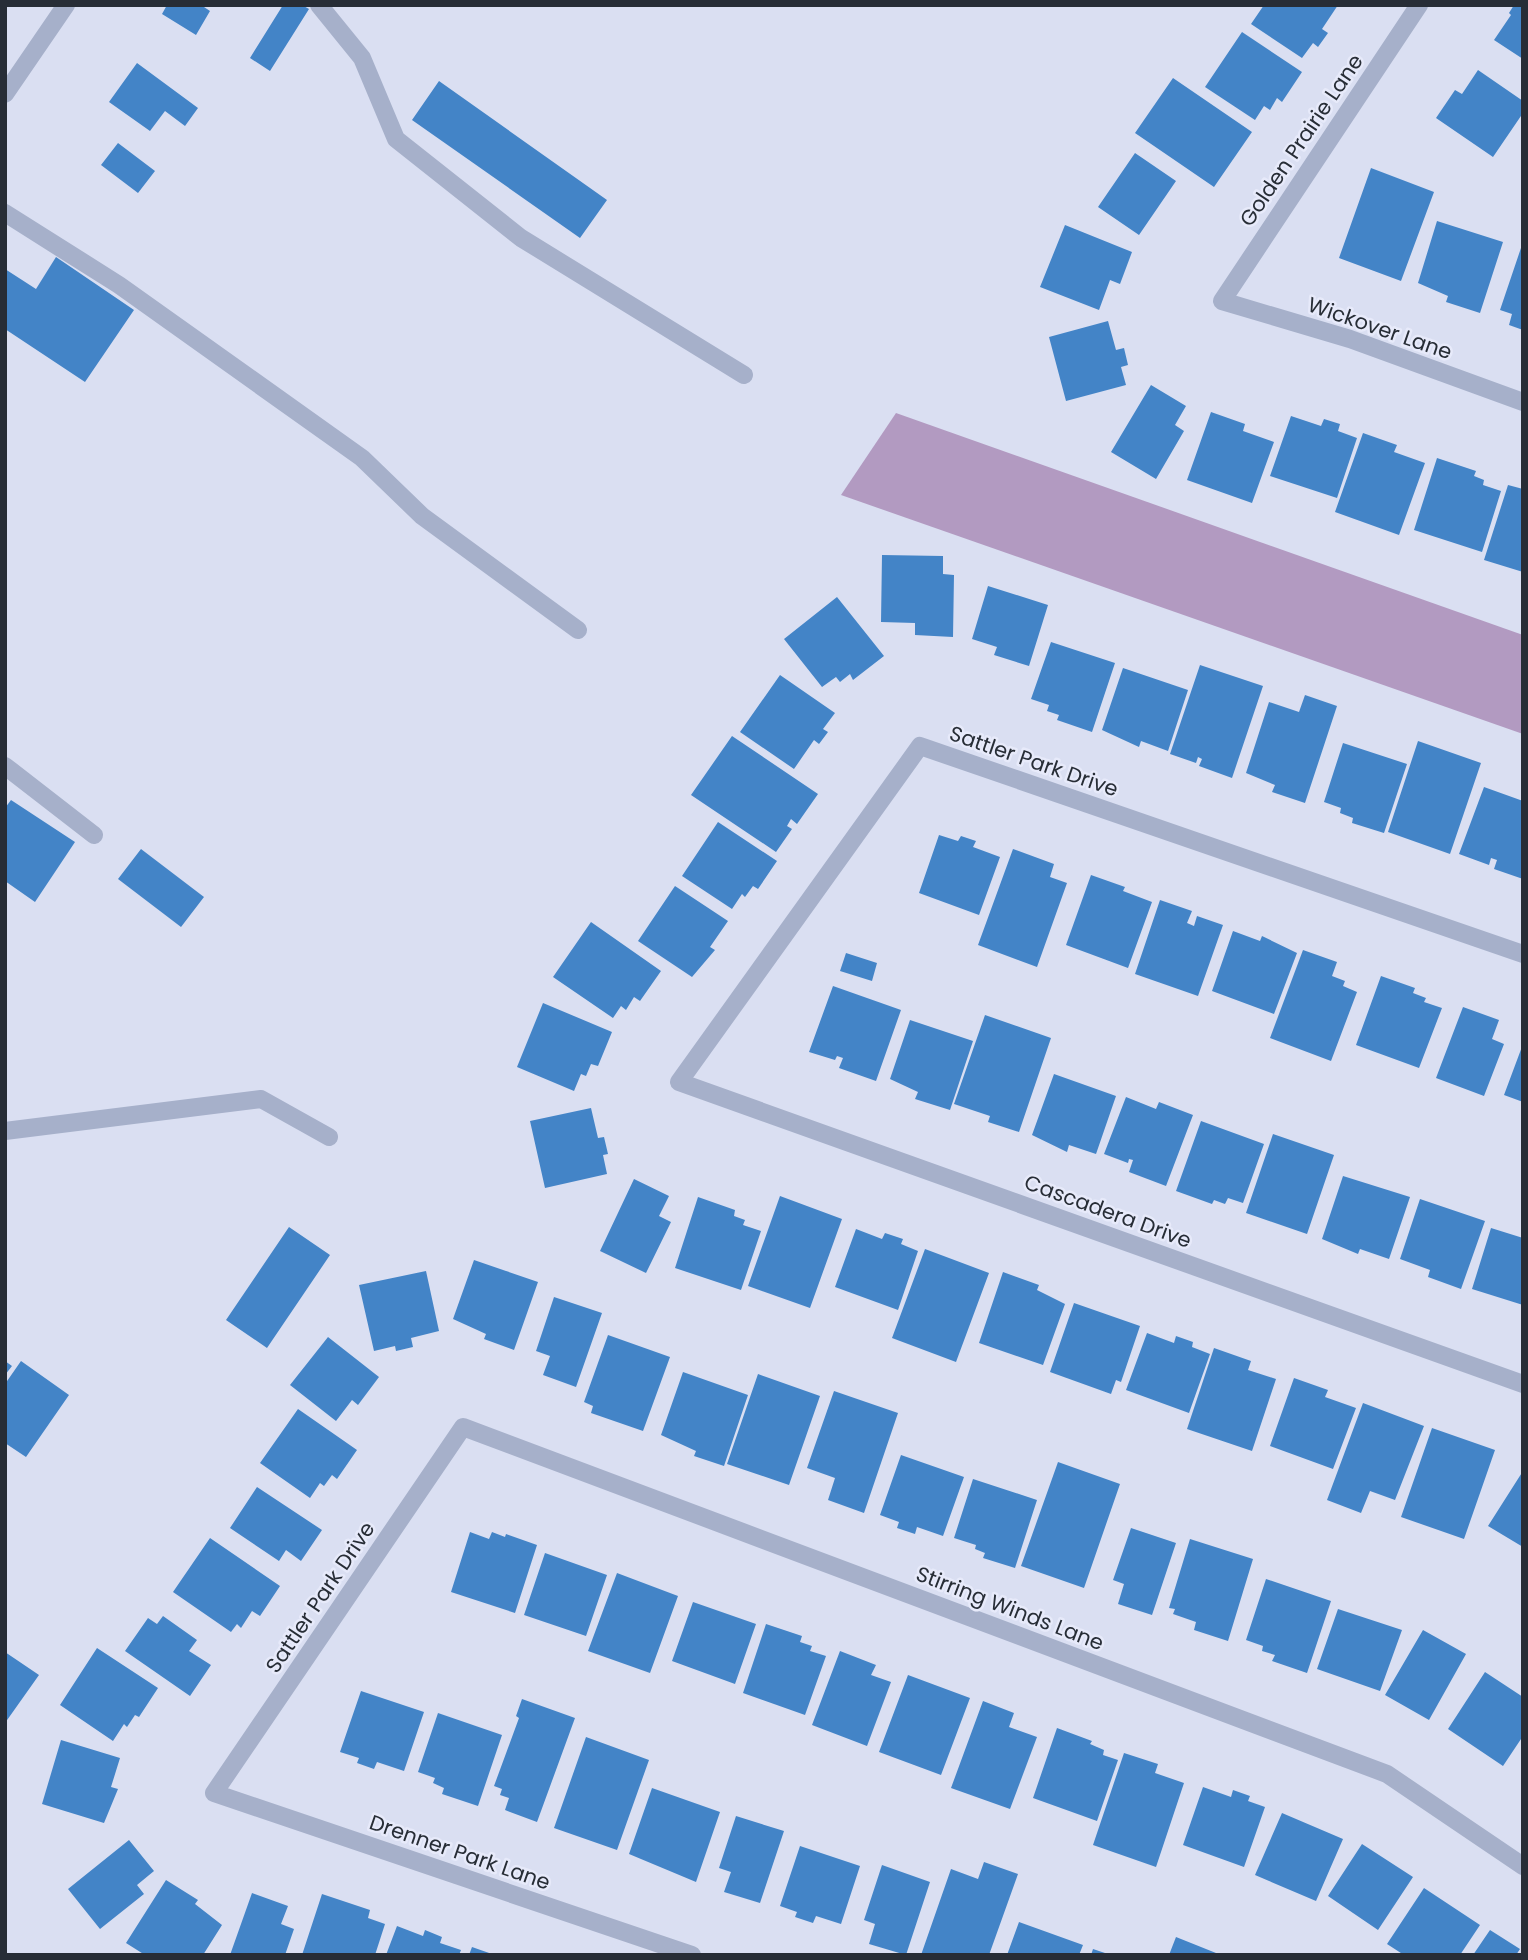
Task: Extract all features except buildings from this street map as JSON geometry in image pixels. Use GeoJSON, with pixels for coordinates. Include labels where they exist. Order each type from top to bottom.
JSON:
{"type":"FeatureCollection","features":[{"type":"Feature","properties":{"kind":"street"},"geometry":{"type":"LineString","coordinates":[[319,5],[362,58],[396,138],[521,238],[744,375]]}},
{"type":"Feature","properties":{"kind":"street","name":"Golden Prairie Lane"},"geometry":{"type":"LineString","coordinates":[[1222,301],[1419,5]]}},
{"type":"Feature","properties":{"kind":"street"},"geometry":{"type":"LineString","coordinates":[[5,94],[64,6]]}},
{"type":"Feature","properties":{"kind":"street"},"geometry":{"type":"LineString","coordinates":[[5,213],[119,285],[362,458],[422,516],[578,630]]}},
{"type":"Feature","properties":{"kind":"street","name":"Wickover Lane"},"geometry":{"type":"LineString","coordinates":[[1222,301],[1350,339],[1523,401]]}},
{"type":"Feature","properties":{"kind":"street","name":"Sattler Park Drive"},"geometry":{"type":"LineString","coordinates":[[679,1082],[920,746],[1523,954]]}},
{"type":"Feature","properties":{"kind":"street"},"geometry":{"type":"LineString","coordinates":[[5,766],[94,835]]}},
{"type":"Feature","properties":{"kind":"street","name":"Cascadera Drive"},"geometry":{"type":"LineString","coordinates":[[679,1082],[1523,1384]]}},
{"type":"Feature","properties":{"kind":"street"},"geometry":{"type":"LineString","coordinates":[[5,1131],[261,1099],[328,1137]]}},
{"type":"Feature","properties":{"kind":"street","name":"Sattler Park Drive"},"geometry":{"type":"LineString","coordinates":[[214,1793],[463,1427]]}},
{"type":"Feature","properties":{"kind":"street","name":"Stirring Winds Lane"},"geometry":{"type":"LineString","coordinates":[[463,1427],[1387,1774],[1523,1866]]}},
{"type":"Feature","properties":{"kind":"street","name":"Drenner Park Lane"},"geometry":{"type":"LineString","coordinates":[[214,1793],[692,1955]]}},
{"type":"Feature","properties":{"kind":"shaded area"},"geometry":{"type":"Polygon","coordinates":[[[896,413],[1523,635],[1523,734],[841,495],[896,413]]]}}]}
